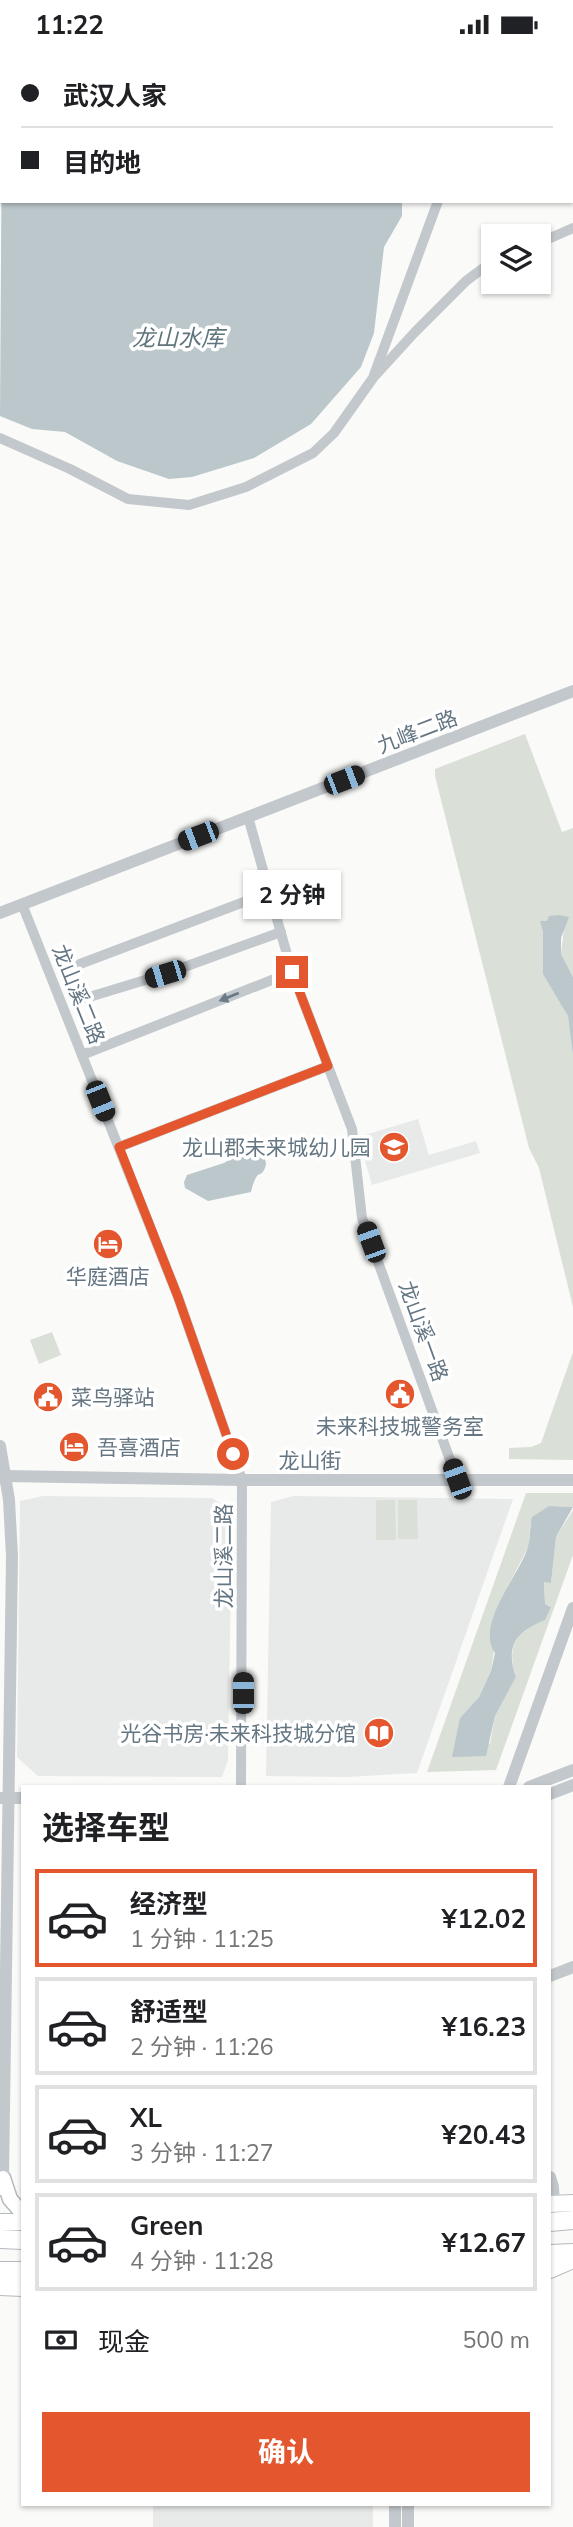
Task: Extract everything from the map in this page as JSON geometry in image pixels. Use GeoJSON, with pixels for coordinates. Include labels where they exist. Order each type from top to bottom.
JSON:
{"type":"FeatureCollection","features":[{"type":"Feature","properties":{"kind":"highway"},"geometry":{"type":"LineString","coordinates":[[551,2222],[573,2220]]}},
{"type":"Feature","properties":{"kind":"highway"},"geometry":{"type":"LineString","coordinates":[[0,2239],[21,2240]]}},
{"type":"Feature","properties":{"kind":"highway"},"geometry":{"type":"LineString","coordinates":[[551,2254],[573,2253]]}},
{"type":"Feature","properties":{"kind":"highway"},"geometry":{"type":"LineString","coordinates":[[0,2271],[21,2271]]}},
{"type":"Feature","properties":{"kind":"main road"},"geometry":{"type":"LineString","coordinates":[[2,2183],[10,2199],[21,2212]]}},
{"type":"Feature","properties":{"kind":"main road"},"geometry":{"type":"LineString","coordinates":[[552,2204],[573,2203]]}},
{"type":"Feature","properties":{"kind":"main road"},"geometry":{"type":"LineString","coordinates":[[0,2222],[21,2223]]}},
{"type":"Feature","properties":{"kind":"main road"},"geometry":{"type":"LineString","coordinates":[[551,2271],[573,2260]]}},
{"type":"Feature","properties":{"kind":"main road"},"geometry":{"type":"LineString","coordinates":[[551,2271],[573,2269]]}},
{"type":"Feature","properties":{"kind":"main road"},"geometry":{"type":"LineString","coordinates":[[0,2287],[21,2288]]}},
{"type":"Feature","properties":{"kind":"street"},"geometry":{"type":"LineString","coordinates":[[373,378],[437,203]]}},
{"type":"Feature","properties":{"kind":"street"},"geometry":{"type":"LineString","coordinates":[[551,237],[573,227]]}},
{"type":"Feature","properties":{"kind":"street"},"geometry":{"type":"LineString","coordinates":[[0,438],[70,469],[128,499],[189,505],[246,487],[313,453],[334,433],[373,378],[466,281],[481,270]]}},
{"type":"Feature","properties":{"kind":"street","name":"九峰二路"},"geometry":{"type":"LineString","coordinates":[[0,913],[573,691]]}},
{"type":"Feature","properties":{"kind":"street","name":"龙山溪一路"},"geometry":{"type":"LineString","coordinates":[[248,817],[292,972],[352,1129],[362,1218],[457,1479]]}},
{"type":"Feature","properties":{"kind":"street"},"geometry":{"type":"LineString","coordinates":[[270,892],[80,964],[73,972],[80,994],[86,998],[165,974],[281,932]]}},
{"type":"Feature","properties":{"kind":"street","name":"龙山溪二路"},"geometry":{"type":"LineString","coordinates":[[22,904],[178,1297],[242,1480],[242,1785]]}},
{"type":"Feature","properties":{"kind":"street"},"geometry":{"type":"LineString","coordinates":[[82,1055],[292,972]]}},
{"type":"Feature","properties":{"kind":"street"},"geometry":{"type":"LineString","coordinates":[[119,1147],[328,1066]]}},
{"type":"Feature","properties":{"kind":"street"},"geometry":{"type":"LineString","coordinates":[[0,1446],[12,1556],[4,1798],[2,2183]]}},
{"type":"Feature","properties":{"kind":"street","name":"龙山街"},"geometry":{"type":"LineString","coordinates":[[5,1476],[242,1480],[573,1480]]}},
{"type":"Feature","properties":{"kind":"street"},"geometry":{"type":"LineString","coordinates":[[510,1785],[573,1608]]}},
{"type":"Feature","properties":{"kind":"street"},"geometry":{"type":"LineString","coordinates":[[534,1785],[573,1770]]}},
{"type":"Feature","properties":{"kind":"street"},"geometry":{"type":"LineString","coordinates":[[551,1794],[573,1785]]}},
{"type":"Feature","properties":{"kind":"street"},"geometry":{"type":"LineString","coordinates":[[551,1976],[573,1967]]}},
{"type":"Feature","properties":{"kind":"street"},"geometry":{"type":"LineString","coordinates":[[551,2181],[552,2204]]}},
{"type":"Feature","properties":{"kind":"street"},"geometry":{"type":"LineString","coordinates":[[395,2506],[395,2527]]}},
{"type":"Feature","properties":{"kind":"street"},"geometry":{"type":"LineString","coordinates":[[408,2506],[408,2527]]}},
{"type":"Feature","properties":{"kind":"shaded area"},"geometry":{"type":"Polygon","coordinates":[[[525,734],[562,832],[573,828],[573,977],[561,954],[564,928],[540,921],[543,945],[559,998],[568,1016],[573,1056],[573,1307],[539,1168],[529,1148],[435,776],[435,769],[525,734]]]}},
{"type":"Feature","properties":{"kind":"shaded area","name":"龙山郡未来城幼儿园"},"geometry":{"type":"Polygon","coordinates":[[[418,1119],[429,1155],[476,1141],[480,1153],[372,1185],[358,1137],[418,1119]]]}},
{"type":"Feature","properties":{"kind":"shaded area"},"geometry":{"type":"Polygon","coordinates":[[[52,1332],[61,1355],[39,1364],[30,1340],[52,1332]]]}},
{"type":"Feature","properties":{"kind":"shaded area"},"geometry":{"type":"Polygon","coordinates":[[[573,1352],[573,1460],[509,1459],[509,1448],[531,1447],[541,1443],[573,1352]]]}},
{"type":"Feature","properties":{"kind":"shaded area"},"geometry":{"type":"Polygon","coordinates":[[[526,1493],[573,1493],[573,1507],[549,1506],[530,1524],[529,1546],[502,1597],[491,1671],[479,1697],[460,1718],[490,1744],[495,1716],[516,1677],[512,1657],[516,1641],[520,1635],[545,1620],[550,1606],[545,1604],[544,1581],[551,1583],[556,1537],[573,1510],[573,1555],[496,1770],[427,1772],[526,1493]]]}},
{"type":"Feature","properties":{"kind":"shaded area"},"geometry":{"type":"Polygon","coordinates":[[[43,1496],[212,1498],[232,1511],[228,1760],[222,1777],[38,1776],[17,1757],[20,1501],[43,1496]]]}},
{"type":"Feature","properties":{"kind":"shaded area"},"geometry":{"type":"Polygon","coordinates":[[[293,1496],[513,1499],[417,1773],[347,1777],[266,1776],[271,1502],[293,1496]]]}},
{"type":"Feature","properties":{"kind":"shaded area"},"geometry":{"type":"Polygon","coordinates":[[[376,1500],[395,1500],[396,1540],[376,1540],[376,1500]]]}},
{"type":"Feature","properties":{"kind":"shaded area"},"geometry":{"type":"Polygon","coordinates":[[[398,1500],[417,1500],[418,1539],[398,1539],[398,1500]]]}},
{"type":"Feature","properties":{"kind":"shaded area"},"geometry":{"type":"Polygon","coordinates":[[[153,2506],[373,2506],[373,2527],[153,2527],[153,2506]]]}},
{"type":"Feature","properties":{"kind":"water","name":"龙山水库"},"geometry":{"type":"Polygon","coordinates":[[[1,203],[402,203],[402,216],[384,247],[374,333],[361,367],[311,424],[254,458],[192,477],[169,479],[117,461],[65,432],[32,429],[0,416],[1,203]]]}},
{"type":"Feature","properties":{"kind":"water"},"geometry":{"type":"Polygon","coordinates":[[[549,916],[569,917],[561,938],[561,954],[573,977],[573,1056],[568,1016],[543,974],[543,932],[540,921],[547,921],[549,916]]]}},
{"type":"Feature","properties":{"kind":"water"},"geometry":{"type":"Polygon","coordinates":[[[249,1148],[258,1151],[266,1164],[256,1178],[251,1192],[208,1201],[185,1188],[187,1175],[224,1163],[249,1148]]]}},
{"type":"Feature","properties":{"kind":"water"},"geometry":{"type":"Polygon","coordinates":[[[549,1506],[573,1507],[556,1537],[551,1583],[544,1582],[545,1604],[551,1607],[545,1620],[520,1635],[516,1641],[512,1657],[516,1677],[495,1716],[486,1756],[452,1757],[460,1718],[479,1697],[491,1671],[495,1653],[490,1642],[490,1629],[494,1615],[527,1550],[532,1517],[549,1506]]]}},
{"type":"Feature","properties":{"kind":"place","name":"龙山郡未来城幼儿园"},"geometry":{"type":"Point","coordinates":[394,1147]}},
{"type":"Feature","properties":{"kind":"place","name":"华庭酒店"},"geometry":{"type":"Point","coordinates":[108,1244]}},
{"type":"Feature","properties":{"kind":"place","name":"未来科技城警务室"},"geometry":{"type":"Point","coordinates":[400,1394]}},
{"type":"Feature","properties":{"kind":"place","name":"菜鸟驿站"},"geometry":{"type":"Point","coordinates":[48,1397]}},
{"type":"Feature","properties":{"kind":"place","name":"吾喜酒店"},"geometry":{"type":"Point","coordinates":[74,1447]}},
{"type":"Feature","properties":{"kind":"place","name":"光谷书房·未来科技城分馆"},"geometry":{"type":"Point","coordinates":[379,1733]}},
{"type":"Feature","properties":{"kind":"route"},"geometry":{"type":"LineString","coordinates":[[233,1454],[178,1297],[119,1147],[328,1066],[292,972]]}}]}
